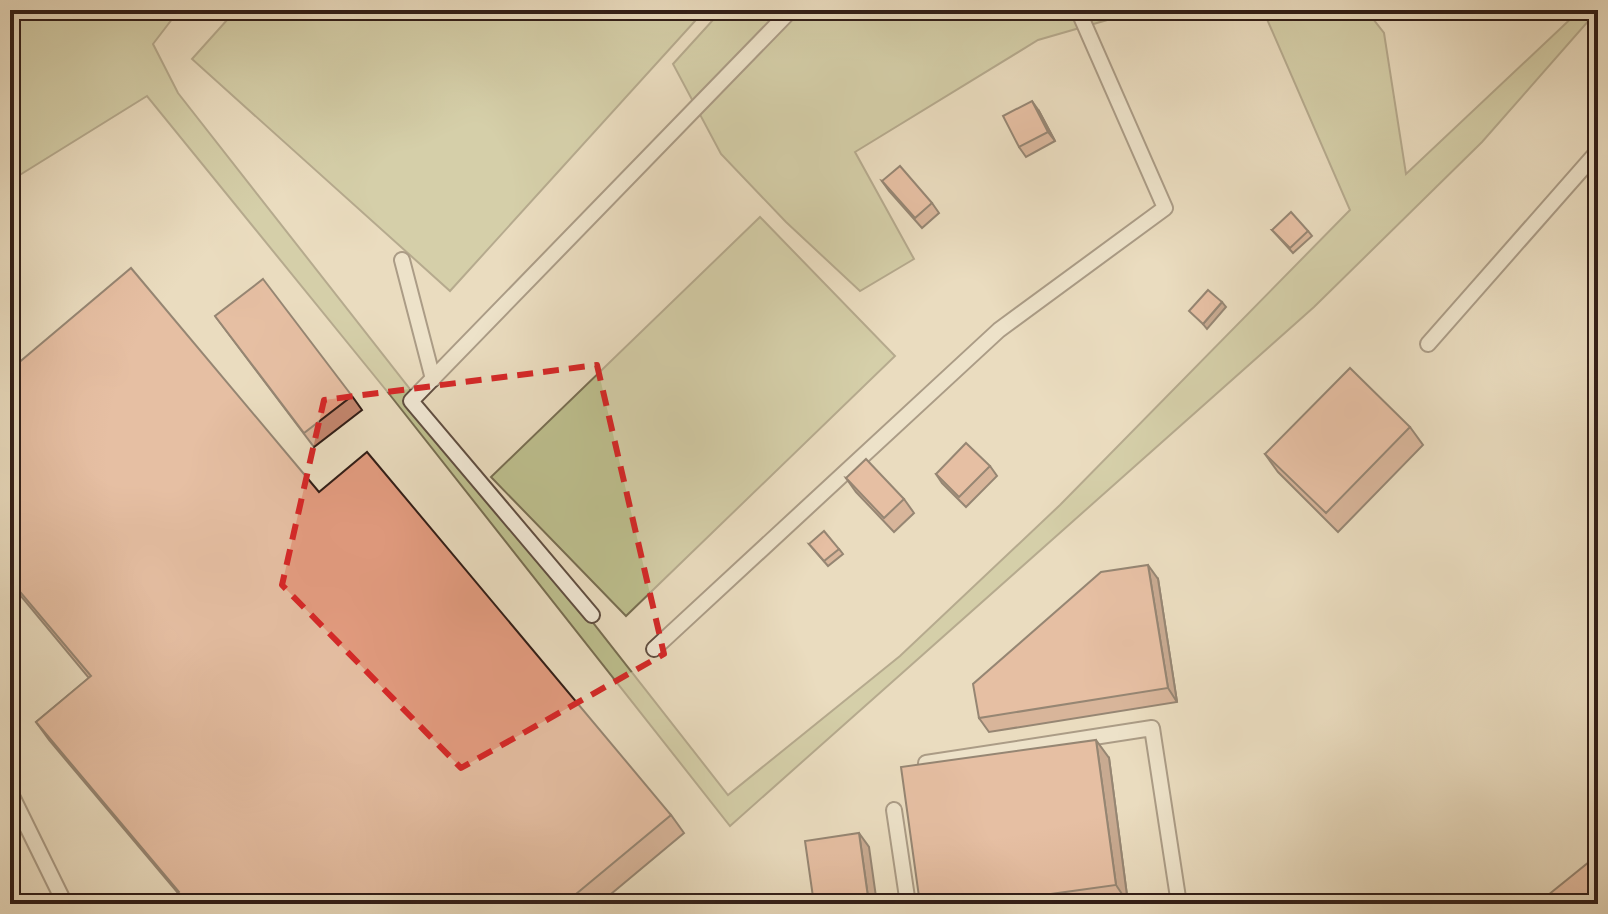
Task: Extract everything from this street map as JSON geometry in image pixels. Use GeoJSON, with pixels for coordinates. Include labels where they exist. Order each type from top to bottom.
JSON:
{"type":"FeatureCollection","features":[{"type":"Feature","properties":{"kind":"lane"},"geometry":{"type":"LineString","coordinates":[[592,615],[411,401],[791,10]]}},
{"type":"Feature","properties":{"kind":"lane"},"geometry":{"type":"LineString","coordinates":[[654,649],[999,330],[1165,208],[1078,10]]}},
{"type":"Feature","properties":{"kind":"lane"},"geometry":{"type":"LineString","coordinates":[[1428,344],[1598,151]]}},
{"type":"Feature","properties":{"kind":"lane"},"geometry":{"type":"LineString","coordinates":[[402,260],[433,379]]}},
{"type":"Feature","properties":{"kind":"lane"},"geometry":{"type":"LineString","coordinates":[[926,763],[1152,728],[1179,904]]}},
{"type":"Feature","properties":{"kind":"lane"},"geometry":{"type":"LineString","coordinates":[[10,792],[65,904]]}},
{"type":"Feature","properties":{"kind":"lane"},"geometry":{"type":"LineString","coordinates":[[894,810],[908,904]]}},
{"type":"Feature","properties":{"kind":"highlighted area"},"geometry":{"type":"Polygon","coordinates":[[[597,365],[664,654],[461,768],[282,585],[324,400],[597,365]]]}},
{"type":"Feature","properties":{"kind":"green space"},"geometry":{"type":"Polygon","coordinates":[[[10,10],[179,10],[153,44],[178,93],[728,795],[900,656],[1060,505],[1350,210],[1263,10],[1366,10],[1384,33],[1406,174],[1580,10],[1598,10],[1482,142],[1314,307],[730,826],[390,395],[147,96],[10,181],[10,10]]]}},
{"type":"Feature","properties":{"kind":"green space"},"geometry":{"type":"Polygon","coordinates":[[[236,10],[705,10],[450,291],[192,59],[236,10]]]}},
{"type":"Feature","properties":{"kind":"green space"},"geometry":{"type":"Polygon","coordinates":[[[722,10],[1142,10],[1038,40],[855,152],[914,259],[860,291],[786,222],[721,154],[673,64],[722,10]]]}},
{"type":"Feature","properties":{"kind":"green space"},"geometry":{"type":"Polygon","coordinates":[[[760,217],[895,356],[626,616],[491,477],[760,217]]]}},
{"type":"Feature","properties":{"kind":"building"},"geometry":{"type":"Polygon","coordinates":[[[1032,101],[1048,132],[1019,147],[1003,116],[1032,101]]]}},
{"type":"Feature","properties":{"kind":"building"},"geometry":{"type":"Polygon","coordinates":[[[900,166],[932,203],[915,218],[882,181],[900,166]]]}},
{"type":"Feature","properties":{"kind":"building"},"geometry":{"type":"Polygon","coordinates":[[[1291,212],[1308,231],[1290,248],[1272,230],[1291,212]]]}},
{"type":"Feature","properties":{"kind":"building"},"geometry":{"type":"Polygon","coordinates":[[[131,268],[319,492],[367,452],[671,815],[564,904],[165,904],[179,892],[36,722],[91,676],[10,580],[10,370],[131,268]]]}},
{"type":"Feature","properties":{"kind":"building"},"geometry":{"type":"Polygon","coordinates":[[[263,279],[352,396],[304,433],[215,316],[263,279]]]}},
{"type":"Feature","properties":{"kind":"building"},"geometry":{"type":"Polygon","coordinates":[[[1208,290],[1222,302],[1203,324],[1189,311],[1208,290]]]}},
{"type":"Feature","properties":{"kind":"building"},"geometry":{"type":"Polygon","coordinates":[[[1350,368],[1410,427],[1326,513],[1265,454],[1350,368]]]}},
{"type":"Feature","properties":{"kind":"building"},"geometry":{"type":"Polygon","coordinates":[[[966,443],[990,466],[959,497],[936,474],[966,443]]]}},
{"type":"Feature","properties":{"kind":"building"},"geometry":{"type":"Polygon","coordinates":[[[866,459],[904,499],[884,518],[846,478],[866,459]]]}},
{"type":"Feature","properties":{"kind":"building"},"geometry":{"type":"Polygon","coordinates":[[[824,531],[839,549],[824,561],[809,544],[824,531]]]}},
{"type":"Feature","properties":{"kind":"building"},"geometry":{"type":"Polygon","coordinates":[[[1148,565],[1168,688],[979,718],[973,684],[1101,572],[1148,565]]]}},
{"type":"Feature","properties":{"kind":"building"},"geometry":{"type":"Polygon","coordinates":[[[1096,740],[1116,885],[979,904],[920,904],[901,767],[1096,740]]]}},
{"type":"Feature","properties":{"kind":"building"},"geometry":{"type":"Polygon","coordinates":[[[859,833],[869,904],[814,904],[805,841],[859,833]]]}},
{"type":"Feature","properties":{"kind":"building"},"geometry":{"type":"Polygon","coordinates":[[[1598,860],[1598,904],[1537,904],[1589,862],[1598,860]]]}}]}
